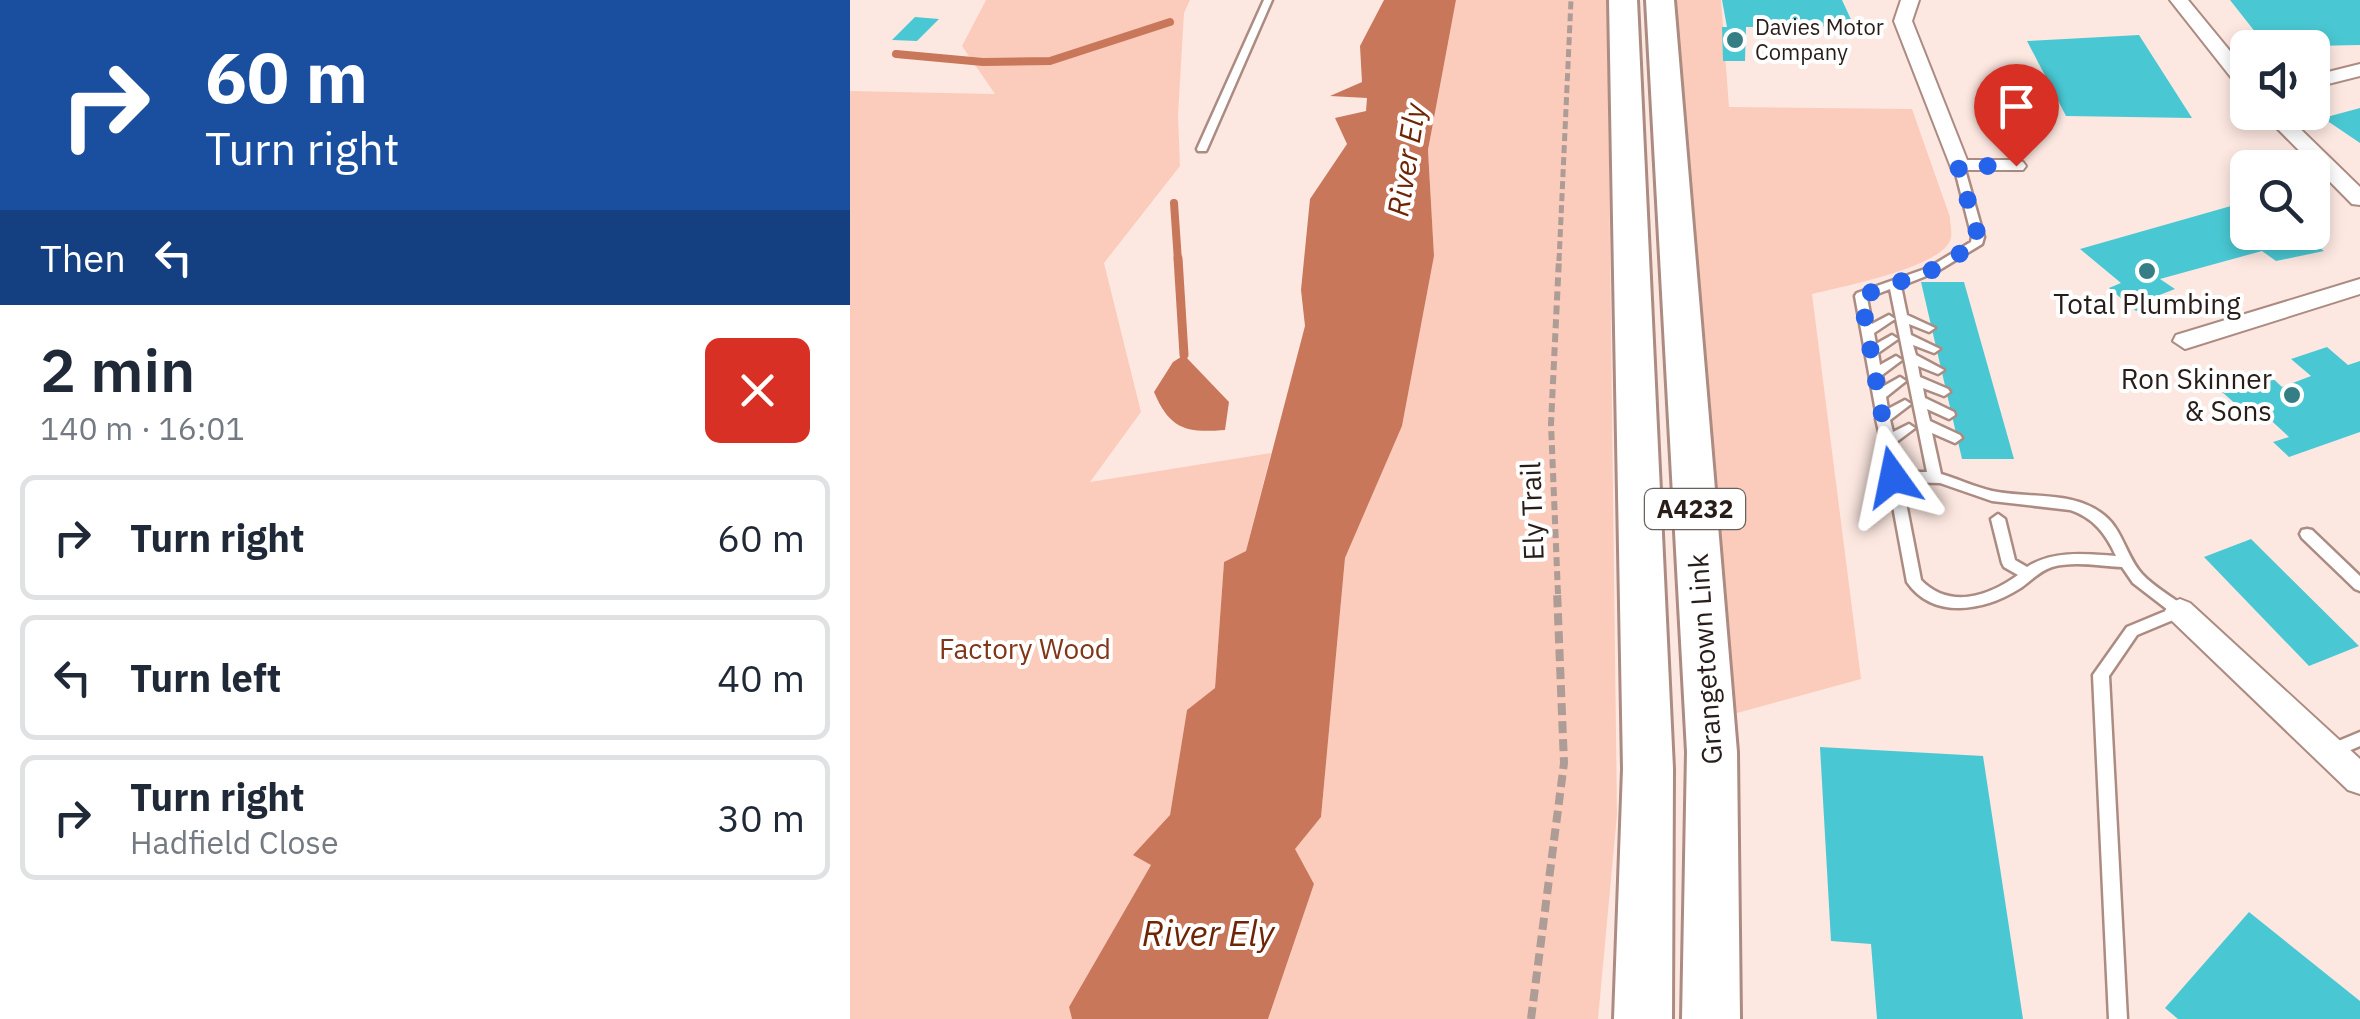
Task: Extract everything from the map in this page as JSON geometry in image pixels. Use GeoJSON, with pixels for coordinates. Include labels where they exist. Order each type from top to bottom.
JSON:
{"type":"FeatureCollection","features":[{"type":"Feature","properties":{"kind":"main road","name":"Grangetown Link"},"geometry":{"type":"LineString","coordinates":[[1624,0],[1648,768],[1644,1019]]}},
{"type":"Feature","properties":{"kind":"main road","name":"Grangetown Link"},"geometry":{"type":"LineString","coordinates":[[1660,0],[1712,752],[1712,1019]]}},
{"type":"Feature","properties":{"kind":"street"},"geometry":{"type":"LineString","coordinates":[[1910,0],[1903,21],[1958,166],[2016,166]]}},
{"type":"Feature","properties":{"kind":"street"},"geometry":{"type":"LineString","coordinates":[[2179,0],[2230,64]]}},
{"type":"Feature","properties":{"kind":"street"},"geometry":{"type":"LineString","coordinates":[[2330,78],[2360,70]]}},
{"type":"Feature","properties":{"kind":"street"},"geometry":{"type":"LineString","coordinates":[[2290,130],[2360,199]]}},
{"type":"Feature","properties":{"kind":"street"},"geometry":{"type":"LineString","coordinates":[[2185,341],[2360,286]]}},
{"type":"Feature","properties":{"kind":"street"},"geometry":{"type":"LineString","coordinates":[[2180,610],[2360,780]]}},
{"type":"Feature","properties":{"kind":"lane"},"geometry":{"type":"LineString","coordinates":[[1202,149],[1268,0]]}},
{"type":"Feature","properties":{"kind":"lane"},"geometry":{"type":"LineString","coordinates":[[1958,166],[1978,236],[1976,244],[1895,286],[1861,296],[1914,582],[1922,594],[1956,604],[1975,602],[2013,585],[2046,563],[2126,562]]}},
{"type":"Feature","properties":{"kind":"lane"},"geometry":{"type":"LineString","coordinates":[[1895,286],[1895,318],[1916,425],[1935,477]]}},
{"type":"Feature","properties":{"kind":"lane"},"geometry":{"type":"LineString","coordinates":[[1867,332],[1895,318],[1928,328]]}},
{"type":"Feature","properties":{"kind":"lane"},"geometry":{"type":"LineString","coordinates":[[1871,352],[1899,338],[1934,350]]}},
{"type":"Feature","properties":{"kind":"lane"},"geometry":{"type":"LineString","coordinates":[[1874,374],[1903,358],[1938,370]]}},
{"type":"Feature","properties":{"kind":"lane"},"geometry":{"type":"LineString","coordinates":[[1878,396],[1907,380],[1944,392]]}},
{"type":"Feature","properties":{"kind":"lane"},"geometry":{"type":"LineString","coordinates":[[1912,402],[1949,415]]}},
{"type":"Feature","properties":{"kind":"lane"},"geometry":{"type":"LineString","coordinates":[[1882,420],[1912,402]]}},
{"type":"Feature","properties":{"kind":"lane"},"geometry":{"type":"LineString","coordinates":[[1886,443],[1916,425],[1955,438]]}},
{"type":"Feature","properties":{"kind":"lane"},"geometry":{"type":"LineString","coordinates":[[1893,477],[1935,477],[1988,495],[2020,501],[2061,500],[2083,508],[2118,538],[2126,562],[2138,579],[2180,610],[2132,631],[2101,675],[2118,1019]]}},
{"type":"Feature","properties":{"kind":"lane"},"geometry":{"type":"LineString","coordinates":[[1998,519],[2009,562],[2028,574]]}},
{"type":"Feature","properties":{"kind":"lane"},"geometry":{"type":"LineString","coordinates":[[2307,534],[2360,584]]}},
{"type":"Feature","properties":{"kind":"lane"},"geometry":{"type":"LineString","coordinates":[[2330,752],[2360,739]]}},
{"type":"Feature","properties":{"kind":"path","name":"Ely Trail"},"geometry":{"type":"LineString","coordinates":[[1530,1019],[1564,763],[1550,424],[1571,0]]}},
{"type":"Feature","properties":{"kind":"green space","name":"Factory Wood"},"geometry":{"type":"Polygon","coordinates":[[[986,0],[1190,0],[1184,13],[1178,115],[1180,166],[1104,263],[1141,412],[1090,482],[1271,453],[1246,551],[1224,562],[1215,688],[1187,710],[1170,815],[1151,865],[1069,1007],[1072,1019],[850,1019],[850,91],[995,94],[962,46],[986,0]]]}},
{"type":"Feature","properties":{"kind":"green space"},"geometry":{"type":"Polygon","coordinates":[[[1456,0],[1607,0],[1617,815],[1598,1019],[1268,1019],[1314,884],[1294,849],[1321,817],[1345,558],[1402,426],[1434,256],[1428,150],[1456,0]]]}},
{"type":"Feature","properties":{"kind":"green space"},"geometry":{"type":"Polygon","coordinates":[[[1671,0],[1721,0],[1729,107],[1912,109],[1951,229],[1950,241],[1927,260],[1887,275],[1812,294],[1861,679],[1726,716],[1671,0]]]}},
{"type":"Feature","properties":{"kind":"water","name":"River Ely"},"geometry":{"type":"Polygon","coordinates":[[[1384,0],[1456,0],[1428,150],[1434,256],[1402,426],[1345,558],[1321,817],[1295,849],[1314,884],[1268,1019],[1072,1019],[1069,1007],[1151,865],[1133,855],[1170,815],[1187,710],[1215,688],[1224,562],[1246,551],[1305,326],[1301,290],[1310,199],[1347,144],[1335,118],[1366,111],[1367,98],[1330,96],[1362,82],[1360,46],[1384,0]]]}},
{"type":"Feature","properties":{"kind":"water"},"geometry":{"type":"Polygon","coordinates":[[[1184,355],[1229,402],[1225,430],[1200,431],[1181,426],[1160,405],[1154,392],[1173,362],[1184,355]]]}},
{"type":"Feature","properties":{"kind":"building","name":"Davies Motor Company"},"geometry":{"type":"Polygon","coordinates":[[[1722,0],[1842,0],[1854,26],[1746,27],[1745,61],[1723,61],[1722,27],[1727,27],[1722,0]]]}},
{"type":"Feature","properties":{"kind":"building"},"geometry":{"type":"Polygon","coordinates":[[[2230,0],[2360,0],[2360,45],[2330,46],[2330,30],[2254,30],[2230,0]]]}},
{"type":"Feature","properties":{"kind":"building"},"geometry":{"type":"Polygon","coordinates":[[[915,17],[939,19],[917,41],[892,40],[915,17]]]}},
{"type":"Feature","properties":{"kind":"building"},"geometry":{"type":"Polygon","coordinates":[[[2139,35],[2192,118],[2066,116],[2027,41],[2139,35]]]}},
{"type":"Feature","properties":{"kind":"building"},"geometry":{"type":"Polygon","coordinates":[[[2360,108],[2360,143],[2330,123],[2330,116],[2360,108]]]}},
{"type":"Feature","properties":{"kind":"building","name":"Total Plumbing"},"geometry":{"type":"Polygon","coordinates":[[[2230,206],[2230,250],[2324,251],[2276,261],[2262,251],[2160,279],[2175,289],[2144,301],[2149,305],[2136,311],[2109,288],[2121,283],[2080,249],[2230,206]]]}},
{"type":"Feature","properties":{"kind":"building"},"geometry":{"type":"Polygon","coordinates":[[[1921,282],[1964,282],[2014,459],[1962,459],[1921,282]]]}},
{"type":"Feature","properties":{"kind":"building","name":"Ron Skinner & Sons"},"geometry":{"type":"Polygon","coordinates":[[[2327,347],[2348,365],[2360,361],[2360,432],[2289,457],[2273,442],[2289,437],[2251,402],[2239,407],[2213,384],[2230,377],[2238,382],[2266,372],[2282,387],[2311,376],[2291,359],[2327,347]]]}},
{"type":"Feature","properties":{"kind":"building"},"geometry":{"type":"Polygon","coordinates":[[[2251,539],[2359,646],[2309,666],[2204,557],[2251,539]]]}},
{"type":"Feature","properties":{"kind":"building"},"geometry":{"type":"Polygon","coordinates":[[[1820,747],[1983,756],[2023,1019],[1877,1019],[1871,944],[1831,941],[1820,747]]]}},
{"type":"Feature","properties":{"kind":"building"},"geometry":{"type":"Polygon","coordinates":[[[2249,912],[2360,1001],[2360,1019],[2178,1019],[2165,1008],[2249,912]]]}},
{"type":"Feature","properties":{"kind":"waterway"},"geometry":{"type":"LineString","coordinates":[[896,54],[983,62],[1050,61],[1170,22]]}},
{"type":"Feature","properties":{"kind":"waterway"},"geometry":{"type":"LineString","coordinates":[[1174,203],[1178,261]]}},
{"type":"Feature","properties":{"kind":"waterway"},"geometry":{"type":"LineString","coordinates":[[1178,258],[1184,355]]}},
{"type":"Feature","properties":{"kind":"place","name":"Davies Motor Company"},"geometry":{"type":"Point","coordinates":[1735,40]}},
{"type":"Feature","properties":{"kind":"place","name":"Total Plumbing"},"geometry":{"type":"Point","coordinates":[2147,271]}},
{"type":"Feature","properties":{"kind":"place","name":"Ron Skinner & Sons"},"geometry":{"type":"Point","coordinates":[2292,395]}},
{"type":"Feature","properties":{"kind":"route"},"geometry":{"type":"LineString","coordinates":[[1893,477],[1861,296],[1932,270],[1976,244],[1978,236],[1958,166],[2016,166]]}}]}
